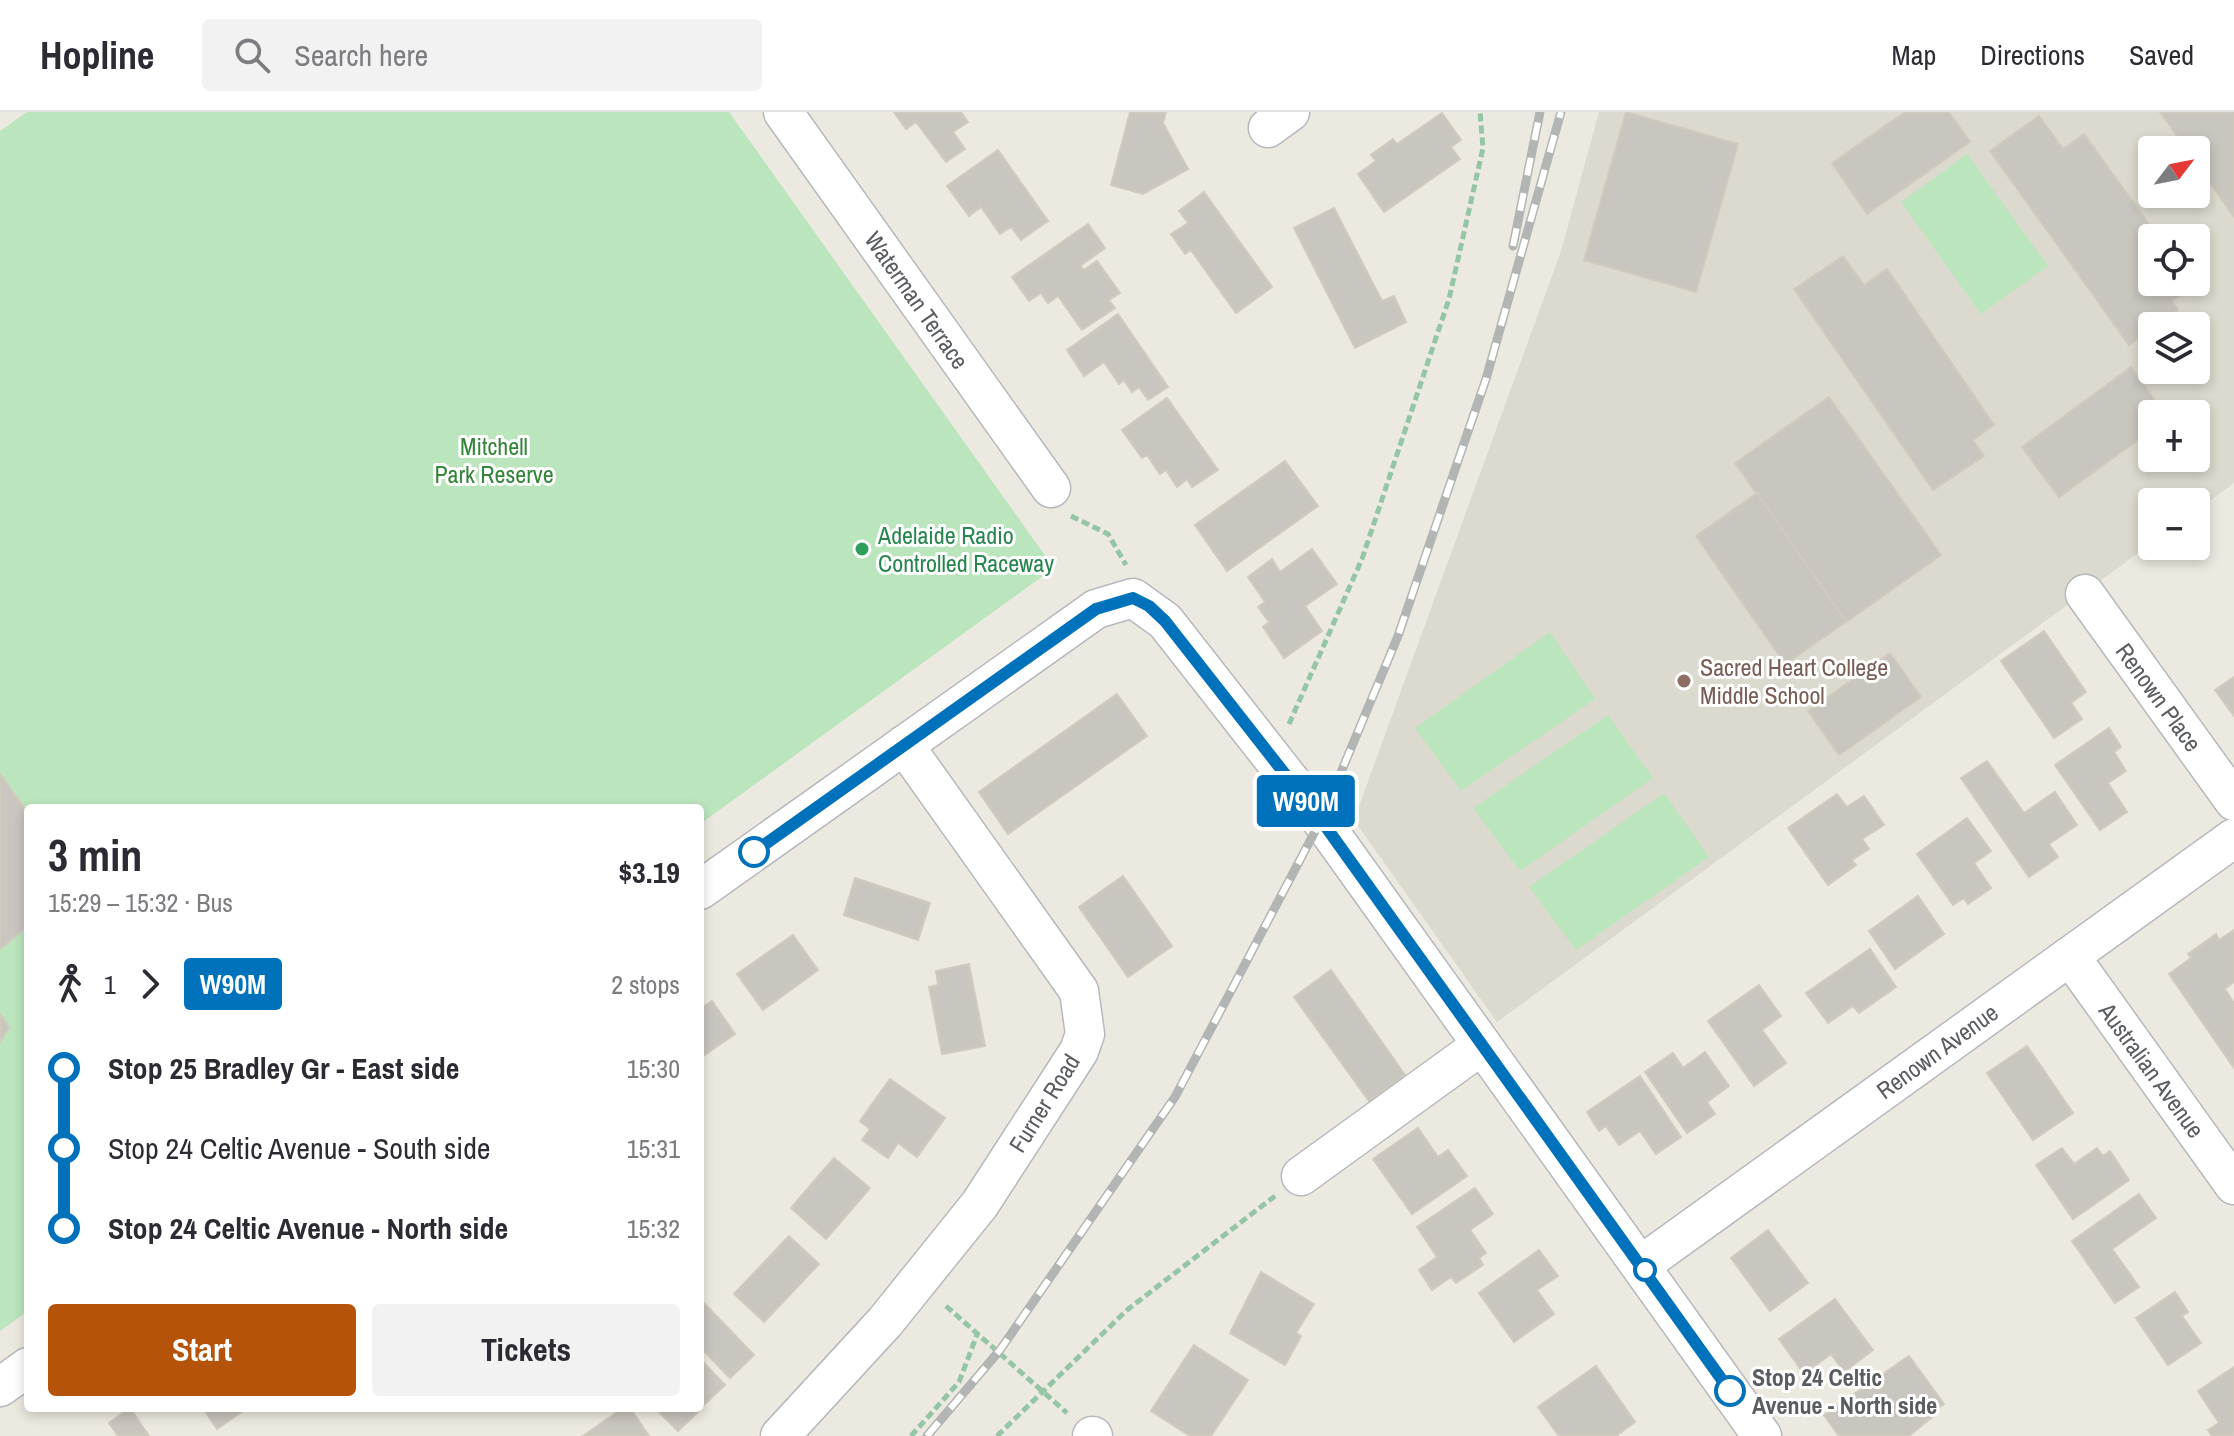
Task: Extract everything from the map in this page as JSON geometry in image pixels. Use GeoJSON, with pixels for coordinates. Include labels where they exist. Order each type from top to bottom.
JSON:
{"type":"FeatureCollection","features":[{"type":"Feature","properties":{"kind":"street","name":"Waterman Terrace"},"geometry":{"type":"LineString","coordinates":[[783,112],[1051,488]]}},
{"type":"Feature","properties":{"kind":"street","name":"Renown Place"},"geometry":{"type":"LineString","coordinates":[[2085,594],[2234,801]]}},
{"type":"Feature","properties":{"kind":"street"},"geometry":{"type":"LineString","coordinates":[[704,887],[1096,609],[1133,598],[1149,606],[1165,621],[1271,756],[1762,1436]]}},
{"type":"Feature","properties":{"kind":"street","name":"Furner Road"},"geometry":{"type":"LineString","coordinates":[[780,1436],[917,1282],[980,1204],[1079,1051],[1085,1034],[1079,991],[904,745]]}},
{"type":"Feature","properties":{"kind":"street","name":"Renown Avenue"},"geometry":{"type":"LineString","coordinates":[[1641,1265],[2234,838]]}},
{"type":"Feature","properties":{"kind":"street","name":"Australian Avenue"},"geometry":{"type":"LineString","coordinates":[[2070,956],[2234,1185]]}},
{"type":"Feature","properties":{"kind":"street"},"geometry":{"type":"LineString","coordinates":[[1301,1176],[1482,1045]]}},
{"type":"Feature","properties":{"kind":"street"},"geometry":{"type":"LineString","coordinates":[[0,1387],[24,1370]]}},
{"type":"Feature","properties":{"kind":"path"},"geometry":{"type":"LineString","coordinates":[[1271,756],[1306,692],[1362,559],[1449,299],[1483,148],[1480,112]]}},
{"type":"Feature","properties":{"kind":"path"},"geometry":{"type":"LineString","coordinates":[[1051,488],[1072,518],[1108,534],[1125,561],[1133,598]]}},
{"type":"Feature","properties":{"kind":"path"},"geometry":{"type":"LineString","coordinates":[[997,1436],[1042,1389],[1127,1310],[1301,1176]]}},
{"type":"Feature","properties":{"kind":"path"},"geometry":{"type":"LineString","coordinates":[[917,1282],[978,1332],[1092,1436]]}},
{"type":"Feature","properties":{"kind":"path"},"geometry":{"type":"LineString","coordinates":[[911,1436],[959,1382],[978,1332]]}},
{"type":"Feature","properties":{"kind":"shaded area","name":"Sacred Heart College Middle School"},"geometry":{"type":"Polygon","coordinates":[[[1599,112],[2234,112],[2234,483],[2210,501],[2210,488],[2138,488],[2138,553],[1497,1022],[1354,820],[1561,251],[1599,112]]]}},
{"type":"Feature","properties":{"kind":"green space","name":"Mitchell Park Reserve"},"geometry":{"type":"Polygon","coordinates":[[[27,112],[729,112],[1054,568],[704,821],[704,804],[24,804],[24,1314],[0,1331],[0,131],[27,112]]]}},
{"type":"Feature","properties":{"kind":"green space"},"geometry":{"type":"Polygon","coordinates":[[[1967,154],[2048,266],[1981,314],[1901,202],[1967,154]]]}},
{"type":"Feature","properties":{"kind":"green space"},"geometry":{"type":"Polygon","coordinates":[[[1550,632],[1595,699],[1461,791],[1415,728],[1550,632]]]}},
{"type":"Feature","properties":{"kind":"green space"},"geometry":{"type":"Polygon","coordinates":[[[1608,715],[1653,778],[1520,871],[1473,808],[1608,715]]]}},
{"type":"Feature","properties":{"kind":"green space"},"geometry":{"type":"Polygon","coordinates":[[[1664,793],[1709,857],[1576,950],[1529,887],[1664,793]]]}},
{"type":"Feature","properties":{"kind":"building"},"geometry":{"type":"Polygon","coordinates":[[[894,112],[961,112],[968,122],[953,132],[965,149],[946,162],[916,122],[906,129],[894,112]]]}},
{"type":"Feature","properties":{"kind":"building"},"geometry":{"type":"Polygon","coordinates":[[[1130,112],[1166,112],[1163,123],[1188,169],[1143,194],[1111,185],[1130,112]]]}},
{"type":"Feature","properties":{"kind":"building"},"geometry":{"type":"Polygon","coordinates":[[[1626,112],[1738,144],[1696,292],[1584,260],[1626,112]]]}},
{"type":"Feature","properties":{"kind":"building"},"geometry":{"type":"Polygon","coordinates":[[[1905,112],[1949,112],[1970,142],[1867,214],[1832,163],[1905,112]]]}},
{"type":"Feature","properties":{"kind":"building"},"geometry":{"type":"Polygon","coordinates":[[[2160,112],[2234,112],[2234,217],[2210,183],[2210,136],[2177,136],[2160,112]]]}},
{"type":"Feature","properties":{"kind":"building"},"geometry":{"type":"Polygon","coordinates":[[[1442,113],[1461,140],[1451,147],[1460,159],[1384,212],[1358,174],[1376,161],[1371,155],[1393,139],[1397,144],[1442,113]]]}},
{"type":"Feature","properties":{"kind":"building"},"geometry":{"type":"Polygon","coordinates":[[[2039,116],[2063,149],[2084,134],[2149,224],[2138,224],[2138,296],[2179,296],[2172,301],[2178,310],[2138,312],[2138,339],[2129,345],[1990,151],[2039,116]]]}},
{"type":"Feature","properties":{"kind":"building"},"geometry":{"type":"Polygon","coordinates":[[[998,150],[1048,221],[1021,240],[1011,227],[1000,234],[981,207],[969,216],[947,186],[998,150]]]}},
{"type":"Feature","properties":{"kind":"building"},"geometry":{"type":"Polygon","coordinates":[[[1204,192],[1272,287],[1236,313],[1191,250],[1185,254],[1171,234],[1188,223],[1179,211],[1204,192]]]}},
{"type":"Feature","properties":{"kind":"building"},"geometry":{"type":"Polygon","coordinates":[[[1334,208],[1382,301],[1394,296],[1406,322],[1355,348],[1294,228],[1334,208]]]}},
{"type":"Feature","properties":{"kind":"building"},"geometry":{"type":"Polygon","coordinates":[[[1088,224],[1105,248],[1080,266],[1084,270],[1097,261],[1120,293],[1109,300],[1115,308],[1082,330],[1058,296],[1048,303],[1041,293],[1029,301],[1012,277],[1088,224]]]}},
{"type":"Feature","properties":{"kind":"building"},"geometry":{"type":"Polygon","coordinates":[[[1843,256],[1864,285],[1887,269],[1994,425],[1973,440],[1984,456],[1933,490],[1794,289],[1843,256]]]}},
{"type":"Feature","properties":{"kind":"building"},"geometry":{"type":"Polygon","coordinates":[[[1118,314],[1168,387],[1148,400],[1139,387],[1132,392],[1124,380],[1119,384],[1104,362],[1084,376],[1067,350],[1118,314]]]}},
{"type":"Feature","properties":{"kind":"building"},"geometry":{"type":"Polygon","coordinates":[[[2131,367],[2138,377],[2138,384],[2143,384],[2155,400],[2138,400],[2138,440],[2059,497],[2022,447],[2131,367]]]}},
{"type":"Feature","properties":{"kind":"building"},"geometry":{"type":"Polygon","coordinates":[[[1829,397],[1941,555],[1846,622],[1735,463],[1829,397]]]}},
{"type":"Feature","properties":{"kind":"building"},"geometry":{"type":"Polygon","coordinates":[[[1167,398],[1218,470],[1192,487],[1187,479],[1177,487],[1166,470],[1160,474],[1147,455],[1142,458],[1122,430],[1167,398]]]}},
{"type":"Feature","properties":{"kind":"building"},"geometry":{"type":"Polygon","coordinates":[[[1285,461],[1318,506],[1227,571],[1195,525],[1285,461]]]}},
{"type":"Feature","properties":{"kind":"building"},"geometry":{"type":"Polygon","coordinates":[[[1757,493],[1846,622],[1785,664],[1696,536],[1757,493]]]}},
{"type":"Feature","properties":{"kind":"building"},"geometry":{"type":"Polygon","coordinates":[[[1312,549],[1337,584],[1305,606],[1322,631],[1284,658],[1263,627],[1269,622],[1258,607],[1265,602],[1248,577],[1272,559],[1280,572],[1312,549]]]}},
{"type":"Feature","properties":{"kind":"building"},"geometry":{"type":"Polygon","coordinates":[[[2044,631],[2086,692],[2071,703],[2082,719],[2054,738],[2001,661],[2044,631]]]}},
{"type":"Feature","properties":{"kind":"building"},"geometry":{"type":"Polygon","coordinates":[[[1890,653],[1921,697],[1839,755],[1808,711],[1890,653]]]}},
{"type":"Feature","properties":{"kind":"building"},"geometry":{"type":"Polygon","coordinates":[[[2234,677],[2234,716],[2215,690],[2234,677]]]}},
{"type":"Feature","properties":{"kind":"building"},"geometry":{"type":"Polygon","coordinates":[[[1117,694],[1147,736],[1008,834],[979,792],[1117,694]]]}},
{"type":"Feature","properties":{"kind":"building"},"geometry":{"type":"Polygon","coordinates":[[[2109,728],[2121,747],[2114,752],[2126,771],[2108,783],[2127,812],[2100,830],[2055,765],[2109,728]]]}},
{"type":"Feature","properties":{"kind":"building"},"geometry":{"type":"Polygon","coordinates":[[[1987,761],[2024,813],[2055,792],[2077,825],[2049,844],[2058,857],[2029,877],[1961,778],[1987,761]]]}},
{"type":"Feature","properties":{"kind":"building"},"geometry":{"type":"Polygon","coordinates":[[[0,774],[24,807],[24,929],[0,949],[0,774]]]}},
{"type":"Feature","properties":{"kind":"building"},"geometry":{"type":"Polygon","coordinates":[[[1837,794],[1847,807],[1864,796],[1884,825],[1862,839],[1869,849],[1852,860],[1856,865],[1828,885],[1788,828],[1837,794]]]}},
{"type":"Feature","properties":{"kind":"building"},"geometry":{"type":"Polygon","coordinates":[[[1967,818],[1991,851],[1974,863],[1991,888],[1968,904],[1964,898],[1953,905],[1917,854],[1967,818]]]}},
{"type":"Feature","properties":{"kind":"building"},"geometry":{"type":"Polygon","coordinates":[[[1123,876],[1172,946],[1128,977],[1079,907],[1123,876]]]}},
{"type":"Feature","properties":{"kind":"building"},"geometry":{"type":"Polygon","coordinates":[[[855,878],[930,903],[918,940],[844,915],[855,878]]]}},
{"type":"Feature","properties":{"kind":"building"},"geometry":{"type":"Polygon","coordinates":[[[1918,896],[1944,934],[1895,969],[1869,931],[1918,896]]]}},
{"type":"Feature","properties":{"kind":"building"},"geometry":{"type":"Polygon","coordinates":[[[2234,930],[2234,982],[2225,989],[2234,1003],[2234,1068],[2169,974],[2191,958],[2188,954],[2216,934],[2219,940],[2234,930]]]}},
{"type":"Feature","properties":{"kind":"building"},"geometry":{"type":"Polygon","coordinates":[[[793,935],[818,970],[763,1010],[737,974],[793,935]]]}},
{"type":"Feature","properties":{"kind":"building"},"geometry":{"type":"Polygon","coordinates":[[[1870,949],[1896,987],[1859,1013],[1853,1006],[1828,1023],[1806,993],[1870,949]]]}},
{"type":"Feature","properties":{"kind":"building"},"geometry":{"type":"Polygon","coordinates":[[[969,964],[985,1046],[942,1054],[929,987],[938,985],[936,971],[969,964]]]}},
{"type":"Feature","properties":{"kind":"building"},"geometry":{"type":"Polygon","coordinates":[[[1331,970],[1405,1075],[1369,1101],[1294,997],[1331,970]]]}},
{"type":"Feature","properties":{"kind":"building"},"geometry":{"type":"Polygon","coordinates":[[[1759,985],[1781,1016],[1762,1030],[1786,1063],[1754,1086],[1708,1021],[1759,985]]]}},
{"type":"Feature","properties":{"kind":"building"},"geometry":{"type":"Polygon","coordinates":[[[712,1001],[735,1034],[704,1055],[704,1006],[712,1001]]]}},
{"type":"Feature","properties":{"kind":"building"},"geometry":{"type":"Polygon","coordinates":[[[0,1014],[9,1027],[0,1042],[0,1014]]]}},
{"type":"Feature","properties":{"kind":"building"},"geometry":{"type":"Polygon","coordinates":[[[2027,1046],[2073,1113],[2033,1140],[1987,1073],[2027,1046]]]}},
{"type":"Feature","properties":{"kind":"building"},"geometry":{"type":"Polygon","coordinates":[[[1705,1052],[1729,1086],[1707,1102],[1715,1114],[1687,1133],[1645,1072],[1673,1053],[1683,1068],[1705,1052]]]}},
{"type":"Feature","properties":{"kind":"building"},"geometry":{"type":"Polygon","coordinates":[[[1640,1076],[1681,1137],[1656,1154],[1640,1131],[1619,1145],[1606,1126],[1599,1131],[1587,1112],[1640,1076]]]}},
{"type":"Feature","properties":{"kind":"building"},"geometry":{"type":"Polygon","coordinates":[[[890,1079],[945,1118],[917,1157],[898,1143],[888,1158],[862,1140],[870,1129],[860,1121],[890,1079]]]}},
{"type":"Feature","properties":{"kind":"building"},"geometry":{"type":"Polygon","coordinates":[[[1418,1128],[1438,1157],[1448,1150],[1467,1176],[1412,1214],[1373,1159],[1418,1128]]]}},
{"type":"Feature","properties":{"kind":"building"},"geometry":{"type":"Polygon","coordinates":[[[2062,1148],[2074,1164],[2097,1148],[2103,1156],[2110,1151],[2129,1180],[2073,1219],[2036,1165],[2062,1148]]]}},
{"type":"Feature","properties":{"kind":"building"},"geometry":{"type":"Polygon","coordinates":[[[834,1158],[870,1188],[826,1239],[791,1208],[834,1158]]]}},
{"type":"Feature","properties":{"kind":"building"},"geometry":{"type":"Polygon","coordinates":[[[1475,1188],[1493,1214],[1470,1230],[1486,1253],[1479,1258],[1483,1265],[1456,1283],[1451,1277],[1432,1290],[1419,1270],[1437,1257],[1417,1227],[1475,1188]]]}},
{"type":"Feature","properties":{"kind":"building"},"geometry":{"type":"Polygon","coordinates":[[[2139,1194],[2156,1218],[2112,1249],[2139,1287],[2115,1303],[2072,1241],[2139,1194]]]}},
{"type":"Feature","properties":{"kind":"building"},"geometry":{"type":"Polygon","coordinates":[[[1768,1230],[1808,1283],[1770,1311],[1731,1258],[1768,1230]]]}},
{"type":"Feature","properties":{"kind":"building"},"geometry":{"type":"Polygon","coordinates":[[[789,1236],[819,1264],[764,1322],[734,1294],[789,1236]]]}},
{"type":"Feature","properties":{"kind":"building"},"geometry":{"type":"Polygon","coordinates":[[[1539,1250],[1558,1276],[1537,1290],[1554,1314],[1514,1342],[1479,1293],[1539,1250]]]}},
{"type":"Feature","properties":{"kind":"building"},"geometry":{"type":"Polygon","coordinates":[[[1261,1272],[1314,1304],[1296,1333],[1301,1336],[1285,1365],[1230,1333],[1261,1272]]]}},
{"type":"Feature","properties":{"kind":"building"},"geometry":{"type":"Polygon","coordinates":[[[2175,1292],[2188,1312],[2182,1316],[2201,1343],[2168,1365],[2136,1318],[2175,1292]]]}},
{"type":"Feature","properties":{"kind":"building"},"geometry":{"type":"Polygon","coordinates":[[[1835,1299],[1873,1350],[1844,1372],[1831,1354],[1804,1374],[1779,1339],[1835,1299]]]}},
{"type":"Feature","properties":{"kind":"building"},"geometry":{"type":"Polygon","coordinates":[[[704,1303],[754,1355],[730,1378],[704,1351],[704,1303]]]}},
{"type":"Feature","properties":{"kind":"building"},"geometry":{"type":"Polygon","coordinates":[[[1194,1345],[1248,1380],[1211,1436],[1190,1436],[1151,1411],[1194,1345]]]}},
{"type":"Feature","properties":{"kind":"building"},"geometry":{"type":"Polygon","coordinates":[[[1909,1356],[1944,1404],[1934,1411],[1936,1414],[1909,1436],[1839,1436],[1824,1415],[1909,1356]]]}},
{"type":"Feature","properties":{"kind":"building"},"geometry":{"type":"Polygon","coordinates":[[[704,1363],[725,1385],[704,1405],[704,1363]]]}},
{"type":"Feature","properties":{"kind":"building"},"geometry":{"type":"Polygon","coordinates":[[[1596,1366],[1635,1422],[1616,1436],[1559,1436],[1538,1407],[1596,1366]]]}},
{"type":"Feature","properties":{"kind":"building"},"geometry":{"type":"Polygon","coordinates":[[[2234,1367],[2234,1436],[2212,1436],[2208,1430],[2219,1423],[2198,1391],[2234,1367]]]}},
{"type":"Feature","properties":{"kind":"building"},"geometry":{"type":"Polygon","coordinates":[[[124,1412],[133,1412],[149,1436],[118,1436],[109,1423],[124,1412]]]}},
{"type":"Feature","properties":{"kind":"building"},"geometry":{"type":"Polygon","coordinates":[[[206,1412],[241,1412],[217,1429],[206,1412]]]}},
{"type":"Feature","properties":{"kind":"building"},"geometry":{"type":"Polygon","coordinates":[[[617,1412],[633,1412],[649,1436],[583,1436],[617,1412]]]}},
{"type":"Feature","properties":{"kind":"building"},"geometry":{"type":"Polygon","coordinates":[[[659,1412],[698,1412],[678,1431],[659,1412]]]}},
{"type":"Feature","properties":{"kind":"railway"},"geometry":{"type":"LineString","coordinates":[[1513,246],[1540,112]]}},
{"type":"Feature","properties":{"kind":"railway"},"geometry":{"type":"LineString","coordinates":[[927,1436],[1000,1350],[1175,1097],[1321,820],[1398,636],[1486,379],[1561,112]]}},
{"type":"Feature","properties":{"kind":"bus line","name":"W90M"},"geometry":{"type":"LineString","coordinates":[[754,852],[1096,609],[1115,600],[1133,598],[1149,606],[1165,621],[1321,820],[1730,1391]]}},
{"type":"Feature","properties":{"kind":"place","name":"Adelaide Radio Controlled Raceway"},"geometry":{"type":"Point","coordinates":[862,549]}},
{"type":"Feature","properties":{"kind":"place","name":"Sacred Heart College Middle School"},"geometry":{"type":"Point","coordinates":[1684,681]}},
{"type":"Feature","properties":{"kind":"place","name":"Stop 24 Celtic Avenue - North side"},"geometry":{"type":"Point","coordinates":[1730,1391]}}]}
